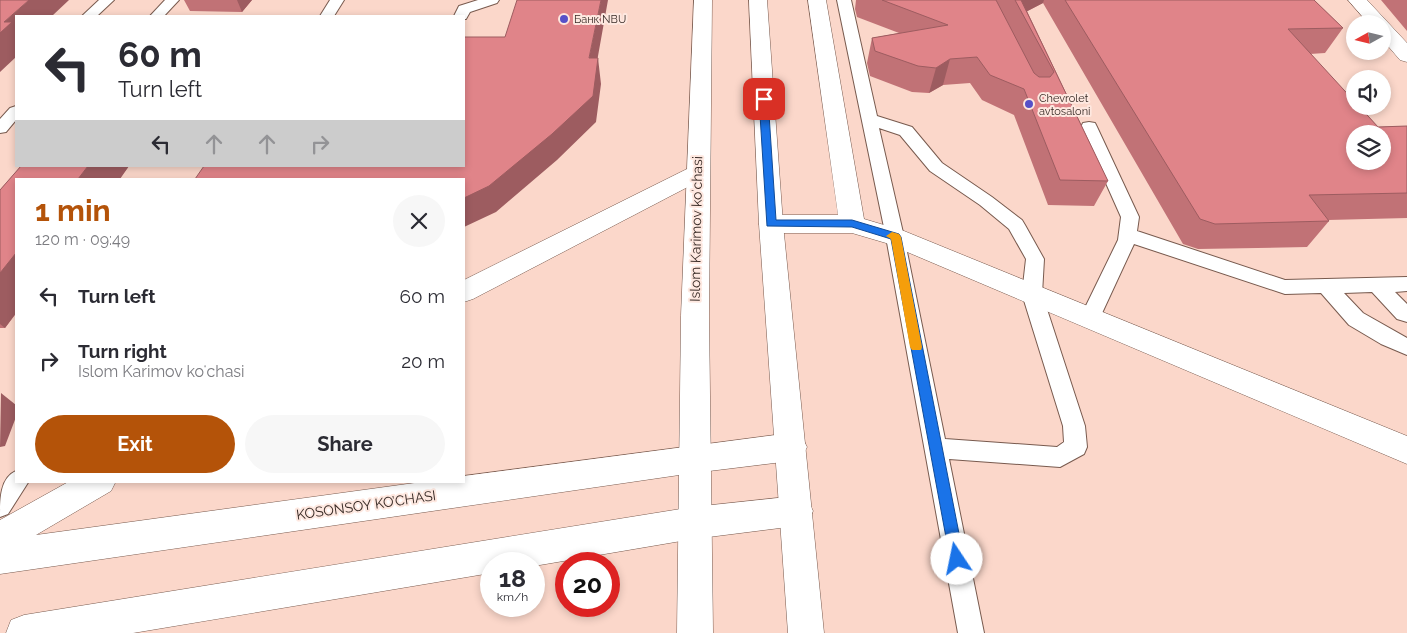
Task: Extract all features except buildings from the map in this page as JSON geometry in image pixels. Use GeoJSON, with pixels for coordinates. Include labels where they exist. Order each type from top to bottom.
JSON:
{"type":"FeatureCollection","features":[{"type":"Feature","properties":{"kind":"main road","name":"Islom Karimov koʻchasi"},"geometry":{"type":"LineString","coordinates":[[695,633],[693,459],[697,173],[703,0]]}},
{"type":"Feature","properties":{"kind":"main road"},"geometry":{"type":"LineString","coordinates":[[758,0],[771,224],[806,633]]}},
{"type":"Feature","properties":{"kind":"main road"},"geometry":{"type":"LineString","coordinates":[[818,0],[852,224]]}},
{"type":"Feature","properties":{"kind":"main road"},"geometry":{"type":"LineString","coordinates":[[1357,0],[1371,15]]}},
{"type":"Feature","properties":{"kind":"main road"},"geometry":{"type":"LineString","coordinates":[[1391,37],[1407,56]]}},
{"type":"Feature","properties":{"kind":"main road"},"geometry":{"type":"LineString","coordinates":[[465,291],[697,173]]}},
{"type":"Feature","properties":{"kind":"main road"},"geometry":{"type":"LineString","coordinates":[[771,224],[852,224],[895,237],[1407,450]]}},
{"type":"Feature","properties":{"kind":"main road","name":"KOSONSOY KO’CHASI"},"geometry":{"type":"LineString","coordinates":[[0,557],[693,459],[791,447]]}},
{"type":"Feature","properties":{"kind":"main road"},"geometry":{"type":"LineString","coordinates":[[0,538],[96,483]]}},
{"type":"Feature","properties":{"kind":"main road"},"geometry":{"type":"LineString","coordinates":[[24,633],[694,523],[796,511]]}},
{"type":"Feature","properties":{"kind":"lane"},"geometry":{"type":"LineString","coordinates":[[90,15],[106,0]]}},
{"type":"Feature","properties":{"kind":"lane"},"geometry":{"type":"LineString","coordinates":[[158,15],[172,0]]}},
{"type":"Feature","properties":{"kind":"lane"},"geometry":{"type":"LineString","coordinates":[[328,15],[337,0]]}},
{"type":"Feature","properties":{"kind":"lane"},"geometry":{"type":"LineString","coordinates":[[461,15],[464,9],[492,0]]}},
{"type":"Feature","properties":{"kind":"lane"},"geometry":{"type":"LineString","coordinates":[[844,0],[895,237],[971,633]]}},
{"type":"Feature","properties":{"kind":"lane"},"geometry":{"type":"LineString","coordinates":[[0,128],[15,112]]}},
{"type":"Feature","properties":{"kind":"lane"},"geometry":{"type":"LineString","coordinates":[[870,119],[906,131],[936,167],[986,201],[1016,225],[1035,259],[1032,294],[1074,426],[1076,447],[1060,457],[936,448]]}},
{"type":"Feature","properties":{"kind":"lane"},"geometry":{"type":"LineString","coordinates":[[1089,127],[1130,217],[1128,235],[1090,318]]}},
{"type":"Feature","properties":{"kind":"lane"},"geometry":{"type":"LineString","coordinates":[[1128,235],[1285,287],[1407,284]]}},
{"type":"Feature","properties":{"kind":"lane"},"geometry":{"type":"LineString","coordinates":[[1377,285],[1404,314],[1407,314]]}},
{"type":"Feature","properties":{"kind":"lane"},"geometry":{"type":"LineString","coordinates":[[1326,286],[1356,319],[1407,347]]}},
{"type":"Feature","properties":{"kind":"lane"},"geometry":{"type":"LineString","coordinates":[[0,506],[16,483]]}},
{"type":"Feature","properties":{"kind":"slow traffic"},"geometry":{"type":"LineString","coordinates":[[892,236],[895,237],[916,347]]}},
{"type":"Feature","properties":{"kind":"place","name":"Банк NBU"},"geometry":{"type":"Point","coordinates":[564,19]}},
{"type":"Feature","properties":{"kind":"place","name":"Chevrolet avtosaloni"},"geometry":{"type":"Point","coordinates":[1029,104]}},
{"type":"Feature","properties":{"kind":"route"},"geometry":{"type":"LineString","coordinates":[[764,99],[771,224],[852,224],[895,237],[957,559]]}}]}
